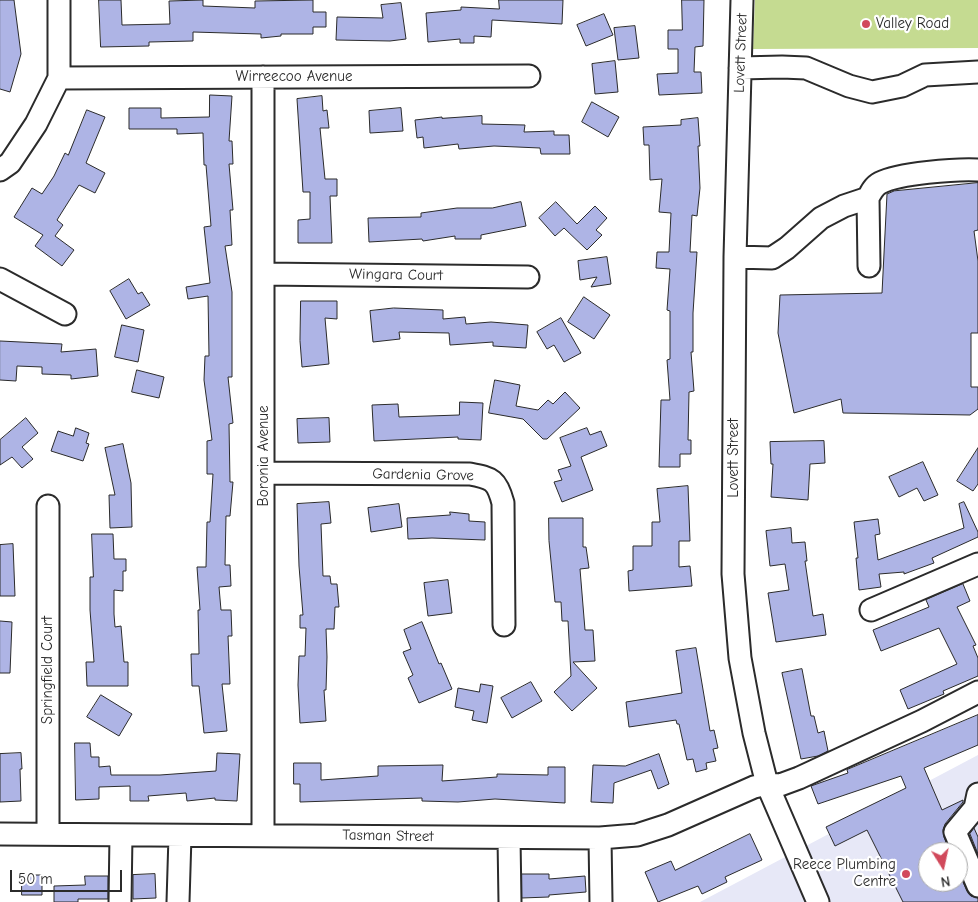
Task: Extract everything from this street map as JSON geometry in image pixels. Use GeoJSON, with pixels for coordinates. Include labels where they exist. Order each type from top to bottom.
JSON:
{"type":"FeatureCollection","features":[{"type":"Feature","properties":{"kind":"street"},"geometry":{"type":"LineString","coordinates":[[0,170],[10,163],[36,124],[59,78],[58,0]]}},
{"type":"Feature","properties":{"kind":"street","name":"Lovett Street"},"geometry":{"type":"LineString","coordinates":[[742,0],[735,257],[733,574],[740,658],[754,733],[767,784],[818,902]]}},
{"type":"Feature","properties":{"kind":"street"},"geometry":{"type":"LineString","coordinates":[[740,68],[806,68],[849,86],[872,92],[902,86],[925,75],[978,72]]}},
{"type":"Feature","properties":{"kind":"street","name":"Wirreecoo Avenue"},"geometry":{"type":"LineString","coordinates":[[59,78],[529,76]]}},
{"type":"Feature","properties":{"kind":"street","name":"Boronia Avenue"},"geometry":{"type":"LineString","coordinates":[[262,835],[264,473],[263,77]]}},
{"type":"Feature","properties":{"kind":"street"},"geometry":{"type":"LineString","coordinates":[[869,266],[868,198],[872,190],[880,183],[903,176],[950,170],[978,170]]}},
{"type":"Feature","properties":{"kind":"street"},"geometry":{"type":"LineString","coordinates":[[735,257],[772,258],[821,218],[844,206],[868,198]]}},
{"type":"Feature","properties":{"kind":"street","name":"Wingara Court"},"geometry":{"type":"LineString","coordinates":[[264,274],[528,277]]}},
{"type":"Feature","properties":{"kind":"street"},"geometry":{"type":"LineString","coordinates":[[0,279],[64,314]]}},
{"type":"Feature","properties":{"kind":"street","name":"Gardenia Grove"},"geometry":{"type":"LineString","coordinates":[[264,473],[470,474],[488,477],[499,487],[503,502],[504,625]]}},
{"type":"Feature","properties":{"kind":"street","name":"Springfield Court"},"geometry":{"type":"LineString","coordinates":[[48,506],[48,834]]}},
{"type":"Feature","properties":{"kind":"street"},"geometry":{"type":"LineString","coordinates":[[871,610],[978,564]]}},
{"type":"Feature","properties":{"kind":"street","name":"Tasman Street"},"geometry":{"type":"LineString","coordinates":[[0,834],[509,838],[600,838],[637,835],[668,825],[754,787],[767,784],[780,785],[800,778],[978,692]]}},
{"type":"Feature","properties":{"kind":"street"},"geometry":{"type":"LineString","coordinates":[[978,794],[975,808],[955,832],[978,886]]}},
{"type":"Feature","properties":{"kind":"street"},"geometry":{"type":"LineString","coordinates":[[120,902],[121,835]]}},
{"type":"Feature","properties":{"kind":"street"},"geometry":{"type":"LineString","coordinates":[[178,902],[180,836]]}},
{"type":"Feature","properties":{"kind":"street"},"geometry":{"type":"LineString","coordinates":[[509,838],[510,902]]}},
{"type":"Feature","properties":{"kind":"street"},"geometry":{"type":"LineString","coordinates":[[600,838],[601,902]]}},
{"type":"Feature","properties":{"kind":"shaded area"},"geometry":{"type":"Polygon","coordinates":[[[978,755],[978,902],[700,902],[978,755]]]}},
{"type":"Feature","properties":{"kind":"green space","name":"Valley Road"},"geometry":{"type":"Polygon","coordinates":[[[755,0],[978,0],[978,48],[753,49],[755,0]]]}},
{"type":"Feature","properties":{"kind":"building"},"geometry":{"type":"Polygon","coordinates":[[[0,0],[14,0],[21,54],[10,92],[0,89],[0,0]]]}},
{"type":"Feature","properties":{"kind":"building"},"geometry":{"type":"Polygon","coordinates":[[[99,0],[121,0],[122,25],[170,24],[169,1],[203,0],[203,6],[255,8],[255,1],[313,0],[313,12],[326,12],[326,27],[313,27],[313,34],[281,34],[281,36],[261,38],[261,34],[193,32],[193,41],[149,42],[149,46],[101,47],[99,0]]]}},
{"type":"Feature","properties":{"kind":"building"},"geometry":{"type":"Polygon","coordinates":[[[499,0],[563,0],[562,24],[492,20],[491,37],[474,36],[474,43],[460,43],[460,39],[428,42],[426,13],[461,10],[461,7],[499,9],[499,0]]]}},
{"type":"Feature","properties":{"kind":"building"},"geometry":{"type":"Polygon","coordinates":[[[682,0],[704,0],[703,46],[695,47],[694,72],[701,72],[702,93],[659,95],[657,74],[678,73],[678,49],[668,49],[668,30],[682,30],[682,0]]]}},
{"type":"Feature","properties":{"kind":"building"},"geometry":{"type":"Polygon","coordinates":[[[401,3],[406,39],[390,41],[336,40],[337,17],[383,18],[381,5],[401,3]]]}},
{"type":"Feature","properties":{"kind":"building"},"geometry":{"type":"Polygon","coordinates":[[[604,14],[613,35],[586,46],[577,25],[604,14]]]}},
{"type":"Feature","properties":{"kind":"building"},"geometry":{"type":"Polygon","coordinates":[[[635,26],[639,58],[618,60],[614,28],[635,26]]]}},
{"type":"Feature","properties":{"kind":"building"},"geometry":{"type":"Polygon","coordinates":[[[615,61],[618,92],[595,94],[592,64],[615,61]]]}},
{"type":"Feature","properties":{"kind":"building"},"geometry":{"type":"Polygon","coordinates":[[[210,95],[232,96],[229,141],[232,141],[233,164],[229,164],[233,210],[230,210],[232,245],[225,246],[232,292],[232,377],[228,377],[233,423],[229,424],[230,482],[233,482],[230,516],[226,516],[225,565],[230,565],[231,586],[219,587],[221,610],[231,610],[232,636],[228,636],[230,684],[222,684],[227,731],[204,733],[199,686],[192,686],[191,654],[199,654],[198,610],[200,610],[197,567],[206,567],[207,522],[210,522],[213,474],[207,474],[207,441],[212,440],[204,380],[205,356],[209,356],[208,296],[188,299],[186,287],[210,283],[204,227],[211,226],[206,165],[204,165],[203,133],[177,134],[177,129],[129,129],[129,108],[161,108],[161,118],[209,117],[210,95]]]}},
{"type":"Feature","properties":{"kind":"building"},"geometry":{"type":"Polygon","coordinates":[[[322,96],[323,111],[327,110],[329,128],[320,128],[325,179],[337,179],[337,196],[330,196],[332,243],[298,243],[298,220],[310,219],[310,192],[303,192],[297,99],[322,96]]]}},
{"type":"Feature","properties":{"kind":"building"},"geometry":{"type":"Polygon","coordinates":[[[592,102],[619,117],[608,137],[582,122],[592,102]]]}},
{"type":"Feature","properties":{"kind":"building"},"geometry":{"type":"Polygon","coordinates":[[[401,108],[403,131],[370,133],[369,111],[401,108]]]}},
{"type":"Feature","properties":{"kind":"building"},"geometry":{"type":"Polygon","coordinates":[[[87,110],[105,117],[86,163],[105,173],[95,193],[79,185],[57,220],[63,225],[55,236],[74,250],[62,266],[35,246],[43,235],[14,217],[32,188],[42,194],[54,176],[65,153],[68,155],[87,110]]]}},
{"type":"Feature","properties":{"kind":"building"},"geometry":{"type":"Polygon","coordinates":[[[482,116],[482,124],[525,125],[524,132],[554,131],[554,135],[569,135],[570,154],[541,154],[540,148],[494,146],[459,149],[458,144],[424,148],[423,137],[417,138],[415,120],[482,116]]]}},
{"type":"Feature","properties":{"kind":"building"},"geometry":{"type":"Polygon","coordinates":[[[698,118],[700,188],[697,216],[692,215],[690,252],[697,252],[693,313],[693,352],[691,352],[694,391],[689,392],[688,440],[691,440],[691,454],[680,454],[680,467],[659,467],[661,400],[670,400],[667,360],[670,359],[670,311],[667,310],[670,269],[656,268],[657,252],[669,252],[671,213],[659,212],[662,179],[650,180],[649,145],[644,145],[643,127],[681,125],[681,120],[698,118]]]}},
{"type":"Feature","properties":{"kind":"building"},"geometry":{"type":"Polygon","coordinates":[[[978,183],[978,230],[974,231],[978,261],[978,333],[971,333],[971,387],[978,387],[978,409],[970,415],[843,413],[841,399],[794,413],[778,333],[780,295],[882,293],[887,194],[894,191],[978,183]]]}},
{"type":"Feature","properties":{"kind":"building"},"geometry":{"type":"Polygon","coordinates":[[[521,202],[526,226],[481,235],[481,239],[455,239],[455,236],[423,241],[422,239],[369,242],[368,218],[421,217],[421,213],[457,208],[492,208],[521,202]]]}},
{"type":"Feature","properties":{"kind":"building"},"geometry":{"type":"Polygon","coordinates":[[[556,202],[577,224],[595,206],[607,218],[596,230],[602,235],[587,250],[564,228],[555,236],[539,218],[556,202]]]}},
{"type":"Feature","properties":{"kind":"building"},"geometry":{"type":"Polygon","coordinates":[[[607,257],[611,284],[591,287],[597,277],[580,280],[578,261],[607,257]]]}},
{"type":"Feature","properties":{"kind":"building"},"geometry":{"type":"Polygon","coordinates":[[[129,279],[138,294],[142,292],[150,305],[126,319],[110,291],[129,279]]]}},
{"type":"Feature","properties":{"kind":"building"},"geometry":{"type":"Polygon","coordinates":[[[584,297],[610,315],[594,339],[568,322],[584,297]]]}},
{"type":"Feature","properties":{"kind":"building"},"geometry":{"type":"Polygon","coordinates":[[[301,301],[337,301],[337,319],[325,318],[329,364],[302,367],[300,341],[301,301]]]}},
{"type":"Feature","properties":{"kind":"building"},"geometry":{"type":"Polygon","coordinates":[[[394,308],[443,310],[443,319],[465,317],[466,324],[491,322],[528,325],[526,348],[493,346],[493,342],[450,345],[449,333],[399,332],[400,339],[373,342],[370,311],[394,308]]]}},
{"type":"Feature","properties":{"kind":"building"},"geometry":{"type":"Polygon","coordinates":[[[561,318],[581,353],[564,362],[554,345],[547,349],[537,332],[561,318]]]}},
{"type":"Feature","properties":{"kind":"building"},"geometry":{"type":"Polygon","coordinates":[[[122,325],[144,330],[138,362],[115,357],[122,325]]]}},
{"type":"Feature","properties":{"kind":"building"},"geometry":{"type":"Polygon","coordinates":[[[0,341],[62,344],[61,352],[96,349],[98,376],[71,379],[71,375],[42,374],[42,367],[17,366],[16,381],[0,380],[0,341]]]}},
{"type":"Feature","properties":{"kind":"building"},"geometry":{"type":"Polygon","coordinates":[[[137,370],[164,377],[159,398],[132,392],[137,370]]]}},
{"type":"Feature","properties":{"kind":"building"},"geometry":{"type":"Polygon","coordinates":[[[495,380],[520,385],[516,406],[538,410],[548,400],[553,404],[565,392],[580,408],[547,439],[543,439],[523,419],[489,413],[495,380]]]}},
{"type":"Feature","properties":{"kind":"building"},"geometry":{"type":"Polygon","coordinates":[[[460,402],[483,403],[481,440],[458,439],[458,437],[374,441],[372,405],[398,404],[399,417],[459,415],[460,402]]]}},
{"type":"Feature","properties":{"kind":"building"},"geometry":{"type":"Polygon","coordinates":[[[26,418],[38,433],[22,447],[33,459],[22,468],[12,457],[0,465],[0,440],[26,418]]]}},
{"type":"Feature","properties":{"kind":"building"},"geometry":{"type":"Polygon","coordinates":[[[329,418],[330,442],[298,443],[297,419],[329,418]]]}},
{"type":"Feature","properties":{"kind":"building"},"geometry":{"type":"Polygon","coordinates":[[[76,428],[89,433],[86,443],[89,444],[83,461],[51,451],[58,431],[73,436],[76,428]]]}},
{"type":"Feature","properties":{"kind":"building"},"geometry":{"type":"Polygon","coordinates":[[[587,428],[590,435],[601,431],[607,446],[581,457],[593,490],[562,502],[554,482],[562,480],[558,470],[571,466],[560,438],[587,428]]]}},
{"type":"Feature","properties":{"kind":"building"},"geometry":{"type":"Polygon","coordinates":[[[824,441],[825,463],[810,464],[808,500],[771,497],[773,464],[771,464],[770,442],[824,441]]]}},
{"type":"Feature","properties":{"kind":"building"},"geometry":{"type":"Polygon","coordinates":[[[123,444],[131,483],[132,527],[110,528],[109,495],[115,495],[105,448],[123,444]]]}},
{"type":"Feature","properties":{"kind":"building"},"geometry":{"type":"Polygon","coordinates":[[[978,448],[978,484],[973,491],[957,481],[978,448]]]}},
{"type":"Feature","properties":{"kind":"building"},"geometry":{"type":"Polygon","coordinates":[[[923,462],[938,495],[924,501],[917,488],[899,497],[889,477],[923,462]]]}},
{"type":"Feature","properties":{"kind":"building"},"geometry":{"type":"Polygon","coordinates":[[[688,486],[690,541],[679,541],[679,567],[690,566],[692,586],[629,591],[628,571],[633,570],[633,546],[652,546],[652,522],[660,522],[657,489],[688,486]]]}},
{"type":"Feature","properties":{"kind":"building"},"geometry":{"type":"Polygon","coordinates":[[[329,502],[331,523],[321,524],[323,576],[330,576],[331,584],[337,584],[339,607],[335,607],[334,629],[326,629],[326,690],[324,690],[326,721],[300,723],[299,656],[305,656],[306,628],[300,628],[300,615],[303,615],[297,504],[329,502]]]}},
{"type":"Feature","properties":{"kind":"building"},"geometry":{"type":"Polygon","coordinates":[[[964,502],[978,532],[978,537],[932,558],[934,563],[904,574],[904,572],[879,574],[881,587],[859,590],[854,522],[878,519],[880,534],[875,535],[878,560],[964,528],[959,504],[964,502]]]}},
{"type":"Feature","properties":{"kind":"building"},"geometry":{"type":"Polygon","coordinates":[[[399,504],[402,527],[371,532],[368,508],[399,504]]]}},
{"type":"Feature","properties":{"kind":"building"},"geometry":{"type":"Polygon","coordinates":[[[450,512],[469,514],[469,521],[485,522],[485,540],[408,539],[407,518],[450,515],[450,512]]]}},
{"type":"Feature","properties":{"kind":"building"},"geometry":{"type":"Polygon","coordinates":[[[549,518],[583,518],[583,547],[586,547],[589,568],[580,569],[585,630],[593,630],[595,661],[573,662],[597,688],[572,711],[554,692],[571,676],[568,621],[562,621],[561,602],[555,602],[549,541],[549,518]]]}},
{"type":"Feature","properties":{"kind":"building"},"geometry":{"type":"Polygon","coordinates":[[[791,528],[792,543],[805,542],[807,561],[805,561],[813,616],[823,614],[826,635],[776,642],[768,593],[789,590],[785,564],[770,566],[766,531],[791,528]]]}},
{"type":"Feature","properties":{"kind":"building"},"geometry":{"type":"Polygon","coordinates":[[[92,534],[113,534],[114,559],[126,559],[126,571],[123,571],[123,591],[114,590],[114,614],[115,627],[121,626],[124,662],[128,662],[128,686],[87,686],[86,662],[94,662],[90,610],[90,577],[93,577],[92,534]]]}},
{"type":"Feature","properties":{"kind":"building"},"geometry":{"type":"Polygon","coordinates":[[[13,544],[15,596],[0,596],[0,545],[13,544]]]}},
{"type":"Feature","properties":{"kind":"building"},"geometry":{"type":"Polygon","coordinates":[[[448,580],[452,613],[428,616],[424,583],[448,580]]]}},
{"type":"Feature","properties":{"kind":"building"},"geometry":{"type":"Polygon","coordinates":[[[963,584],[970,601],[957,607],[976,645],[973,646],[978,658],[978,676],[943,691],[944,694],[908,709],[900,690],[957,664],[939,628],[881,651],[873,630],[929,607],[926,600],[963,584]]]}},
{"type":"Feature","properties":{"kind":"building"},"geometry":{"type":"Polygon","coordinates":[[[0,621],[12,622],[10,673],[0,673],[0,621]]]}},
{"type":"Feature","properties":{"kind":"building"},"geometry":{"type":"Polygon","coordinates":[[[422,622],[439,664],[441,663],[452,689],[419,703],[408,678],[413,675],[403,652],[411,649],[404,630],[422,622]]]}},
{"type":"Feature","properties":{"kind":"building"},"geometry":{"type":"Polygon","coordinates":[[[696,648],[710,731],[714,730],[718,748],[713,749],[716,761],[706,763],[707,769],[696,772],[693,759],[687,760],[679,724],[677,724],[676,720],[629,727],[626,702],[682,693],[676,651],[696,648]]]}},
{"type":"Feature","properties":{"kind":"building"},"geometry":{"type":"Polygon","coordinates":[[[802,669],[811,716],[814,716],[818,733],[824,731],[828,751],[818,756],[801,759],[782,673],[802,669]]]}},
{"type":"Feature","properties":{"kind":"building"},"geometry":{"type":"Polygon","coordinates":[[[531,682],[542,701],[512,718],[501,698],[531,682]]]}},
{"type":"Feature","properties":{"kind":"building"},"geometry":{"type":"Polygon","coordinates":[[[481,684],[493,686],[487,723],[472,720],[474,711],[455,707],[458,688],[479,692],[481,684]]]}},
{"type":"Feature","properties":{"kind":"building"},"geometry":{"type":"Polygon","coordinates":[[[101,695],[132,714],[119,736],[87,717],[101,695]]]}},
{"type":"Feature","properties":{"kind":"building"},"geometry":{"type":"Polygon","coordinates":[[[978,715],[978,745],[924,768],[942,810],[963,800],[963,802],[945,824],[943,830],[946,842],[918,842],[918,892],[968,892],[971,896],[978,898],[978,902],[903,902],[867,830],[835,846],[826,827],[906,788],[901,776],[818,804],[811,786],[848,773],[847,770],[978,715]]]}},
{"type":"Feature","properties":{"kind":"building"},"geometry":{"type":"Polygon","coordinates":[[[75,743],[90,743],[91,757],[99,757],[99,767],[110,766],[111,775],[160,775],[216,771],[217,753],[240,754],[237,801],[215,800],[215,798],[187,801],[186,793],[148,796],[149,801],[130,801],[130,786],[99,787],[99,799],[76,800],[75,743]]]}},
{"type":"Feature","properties":{"kind":"building"},"geometry":{"type":"Polygon","coordinates":[[[21,753],[21,801],[0,802],[0,754],[21,753]]]}},
{"type":"Feature","properties":{"kind":"building"},"geometry":{"type":"Polygon","coordinates":[[[659,754],[669,784],[658,789],[651,770],[614,783],[613,803],[591,802],[593,765],[625,766],[659,754]]]}},
{"type":"Feature","properties":{"kind":"building"},"geometry":{"type":"Polygon","coordinates":[[[294,763],[321,763],[321,780],[378,776],[378,766],[443,765],[442,781],[497,777],[497,774],[548,775],[548,767],[565,767],[565,803],[495,799],[458,802],[422,801],[422,798],[300,802],[300,784],[294,784],[294,763]]]}},
{"type":"Feature","properties":{"kind":"building"},"geometry":{"type":"Polygon","coordinates":[[[974,828],[978,837],[978,854],[970,834],[974,828]]]}},
{"type":"Feature","properties":{"kind":"building"},"geometry":{"type":"Polygon","coordinates":[[[750,834],[762,860],[725,877],[727,882],[702,894],[698,886],[658,902],[645,872],[671,861],[675,870],[750,834]]]}},
{"type":"Feature","properties":{"kind":"building"},"geometry":{"type":"Polygon","coordinates":[[[155,874],[156,898],[133,899],[133,875],[155,874]]]}},
{"type":"Feature","properties":{"kind":"building"},"geometry":{"type":"Polygon","coordinates":[[[522,874],[549,874],[549,879],[585,876],[586,892],[549,895],[549,897],[522,898],[522,874]]]}},
{"type":"Feature","properties":{"kind":"building"},"geometry":{"type":"Polygon","coordinates":[[[22,875],[42,875],[42,895],[22,895],[22,875]]]}},
{"type":"Feature","properties":{"kind":"building"},"geometry":{"type":"Polygon","coordinates":[[[85,876],[108,876],[108,899],[78,899],[78,902],[54,902],[54,886],[85,885],[85,876]]]}},
{"type":"Feature","properties":{"kind":"place","name":"Valley Road"},"geometry":{"type":"Point","coordinates":[866,24]}},
{"type":"Feature","properties":{"kind":"place","name":"Reece Plumbing Centre"},"geometry":{"type":"Point","coordinates":[906,874]}}]}
